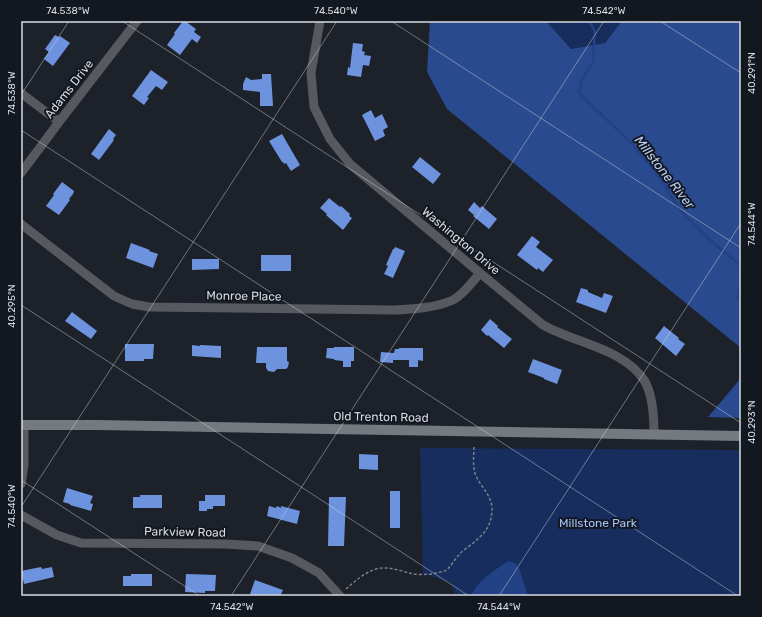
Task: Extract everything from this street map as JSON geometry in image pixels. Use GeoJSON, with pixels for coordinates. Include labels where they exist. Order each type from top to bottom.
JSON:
{"type":"FeatureCollection","features":[{"type":"Feature","properties":{"kind":"main road","name":"Old Trenton Road"},"geometry":{"type":"LineString","coordinates":[[22,425],[113,425],[741,436]]}},
{"type":"Feature","properties":{"kind":"street","name":"Adams Drive"},"geometry":{"type":"LineString","coordinates":[[21,173],[137,21]]}},
{"type":"Feature","properties":{"kind":"street","name":"Washington Drive"},"geometry":{"type":"LineString","coordinates":[[320,21],[311,73],[314,107],[330,139],[350,164],[543,325],[554,331],[618,356],[632,366],[645,381],[651,397],[654,434]]}},
{"type":"Feature","properties":{"kind":"street"},"geometry":{"type":"LineString","coordinates":[[21,93],[59,122]]}},
{"type":"Feature","properties":{"kind":"street","name":"Monroe Place"},"geometry":{"type":"LineString","coordinates":[[21,224],[114,296],[132,304],[149,307],[395,310],[429,308],[454,299],[469,286],[480,273]]}},
{"type":"Feature","properties":{"kind":"street"},"geometry":{"type":"LineString","coordinates":[[21,484],[24,465],[22,425]]}},
{"type":"Feature","properties":{"kind":"street","name":"Parkview Road"},"geometry":{"type":"LineString","coordinates":[[21,515],[57,535],[81,543],[225,544],[258,546],[292,558],[319,573],[340,595]]}},
{"type":"Feature","properties":{"kind":"path"},"geometry":{"type":"LineString","coordinates":[[340,595],[362,576],[377,569],[395,569],[410,574],[428,574],[444,571],[452,564],[458,555],[477,540],[486,530],[491,522],[493,509],[490,498],[476,474],[473,462],[474,446]]}},
{"type":"Feature","properties":{"kind":"green space"},"geometry":{"type":"Polygon","coordinates":[[[546,21],[622,21],[605,43],[571,49],[546,21]]]}},
{"type":"Feature","properties":{"kind":"green space","name":"Millstone Park"},"geometry":{"type":"Polygon","coordinates":[[[420,448],[741,450],[741,596],[455,596],[451,583],[428,575],[423,575],[420,448]]]}},
{"type":"Feature","properties":{"kind":"shaded area"},"geometry":{"type":"Polygon","coordinates":[[[430,21],[546,21],[571,49],[605,43],[622,21],[741,21],[741,348],[447,109],[427,72],[430,21]]]}},
{"type":"Feature","properties":{"kind":"shaded area"},"geometry":{"type":"Polygon","coordinates":[[[741,378],[741,418],[708,417],[741,378]]]}},
{"type":"Feature","properties":{"kind":"shaded area"},"geometry":{"type":"Polygon","coordinates":[[[509,561],[515,563],[519,568],[528,596],[471,596],[473,591],[482,581],[493,571],[509,561]]]}},
{"type":"Feature","properties":{"kind":"building"},"geometry":{"type":"Polygon","coordinates":[[[183,21],[196,29],[194,32],[201,37],[197,43],[192,39],[180,55],[167,45],[183,21]]]}},
{"type":"Feature","properties":{"kind":"building"},"geometry":{"type":"Polygon","coordinates":[[[55,35],[60,36],[70,43],[53,66],[44,59],[49,52],[45,49],[55,35]]]}},
{"type":"Feature","properties":{"kind":"building"},"geometry":{"type":"Polygon","coordinates":[[[353,43],[363,44],[362,51],[365,52],[364,55],[371,56],[369,66],[363,65],[361,77],[347,75],[348,67],[350,68],[353,43]]]}},
{"type":"Feature","properties":{"kind":"building"},"geometry":{"type":"Polygon","coordinates":[[[151,70],[168,82],[162,90],[156,86],[147,97],[149,98],[144,105],[132,96],[151,70]]]}},
{"type":"Feature","properties":{"kind":"building"},"geometry":{"type":"Polygon","coordinates":[[[262,74],[271,74],[273,106],[260,106],[260,92],[243,90],[243,84],[246,77],[251,80],[262,79],[262,74]]]}},
{"type":"Feature","properties":{"kind":"building"},"geometry":{"type":"Polygon","coordinates":[[[371,110],[375,118],[382,114],[388,127],[383,130],[385,136],[375,141],[362,115],[371,110]]]}},
{"type":"Feature","properties":{"kind":"building"},"geometry":{"type":"Polygon","coordinates":[[[109,129],[116,135],[99,160],[91,154],[109,129]]]}},
{"type":"Feature","properties":{"kind":"building"},"geometry":{"type":"Polygon","coordinates":[[[282,134],[300,165],[291,171],[286,163],[284,164],[282,162],[269,141],[282,134]]]}},
{"type":"Feature","properties":{"kind":"building"},"geometry":{"type":"Polygon","coordinates":[[[420,157],[441,174],[433,184],[412,167],[420,157]]]}},
{"type":"Feature","properties":{"kind":"building"},"geometry":{"type":"Polygon","coordinates":[[[62,182],[74,191],[69,199],[70,200],[59,215],[46,206],[62,182]]]}},
{"type":"Feature","properties":{"kind":"building"},"geometry":{"type":"Polygon","coordinates":[[[329,198],[340,207],[341,206],[350,214],[349,216],[352,218],[343,230],[320,208],[329,198]]]}},
{"type":"Feature","properties":{"kind":"building"},"geometry":{"type":"Polygon","coordinates":[[[474,202],[480,208],[482,206],[497,219],[489,229],[468,210],[474,202]]]}},
{"type":"Feature","properties":{"kind":"building"},"geometry":{"type":"Polygon","coordinates":[[[532,236],[540,242],[536,247],[553,260],[543,272],[538,268],[537,270],[517,255],[532,236]]]}},
{"type":"Feature","properties":{"kind":"building"},"geometry":{"type":"Polygon","coordinates":[[[131,243],[158,254],[153,268],[126,258],[131,243]]]}},
{"type":"Feature","properties":{"kind":"building"},"geometry":{"type":"Polygon","coordinates":[[[395,247],[405,251],[393,278],[384,274],[388,266],[386,265],[395,247]]]}},
{"type":"Feature","properties":{"kind":"building"},"geometry":{"type":"Polygon","coordinates":[[[261,255],[291,255],[291,271],[261,271],[261,255]]]}},
{"type":"Feature","properties":{"kind":"building"},"geometry":{"type":"Polygon","coordinates":[[[192,259],[219,259],[219,269],[192,270],[192,259]]]}},
{"type":"Feature","properties":{"kind":"building"},"geometry":{"type":"Polygon","coordinates":[[[581,288],[588,290],[588,292],[602,298],[604,293],[613,296],[606,313],[576,302],[581,288]]]}},
{"type":"Feature","properties":{"kind":"building"},"geometry":{"type":"Polygon","coordinates":[[[72,312],[97,331],[91,339],[65,321],[72,312]]]}},
{"type":"Feature","properties":{"kind":"building"},"geometry":{"type":"Polygon","coordinates":[[[490,319],[498,326],[497,327],[512,339],[504,348],[481,330],[490,319]]]}},
{"type":"Feature","properties":{"kind":"building"},"geometry":{"type":"Polygon","coordinates":[[[664,326],[685,344],[676,356],[655,338],[664,326]]]}},
{"type":"Feature","properties":{"kind":"building"},"geometry":{"type":"Polygon","coordinates":[[[125,344],[154,344],[153,359],[144,359],[144,361],[125,361],[125,344]]]}},
{"type":"Feature","properties":{"kind":"building"},"geometry":{"type":"Polygon","coordinates":[[[192,345],[221,346],[221,358],[192,356],[192,345]]]}},
{"type":"Feature","properties":{"kind":"building"},"geometry":{"type":"Polygon","coordinates":[[[257,347],[287,347],[287,361],[289,362],[288,367],[286,369],[277,369],[274,372],[268,371],[266,368],[266,363],[256,363],[257,347]]]}},
{"type":"Feature","properties":{"kind":"building"},"geometry":{"type":"Polygon","coordinates":[[[354,347],[354,361],[351,361],[351,367],[343,367],[343,361],[326,358],[327,348],[354,347]]]}},
{"type":"Feature","properties":{"kind":"building"},"geometry":{"type":"Polygon","coordinates":[[[423,348],[423,361],[418,360],[418,367],[409,367],[409,360],[393,360],[393,363],[380,362],[381,352],[394,353],[395,349],[423,348]]]}},
{"type":"Feature","properties":{"kind":"building"},"geometry":{"type":"Polygon","coordinates":[[[533,359],[562,370],[557,384],[528,372],[533,359]]]}},
{"type":"Feature","properties":{"kind":"building"},"geometry":{"type":"Polygon","coordinates":[[[359,454],[378,455],[378,470],[359,469],[359,454]]]}},
{"type":"Feature","properties":{"kind":"building"},"geometry":{"type":"Polygon","coordinates":[[[67,488],[93,496],[90,503],[93,504],[91,511],[63,502],[67,488]]]}},
{"type":"Feature","properties":{"kind":"building"},"geometry":{"type":"Polygon","coordinates":[[[390,491],[400,491],[400,528],[390,528],[390,491]]]}},
{"type":"Feature","properties":{"kind":"building"},"geometry":{"type":"Polygon","coordinates":[[[140,495],[162,495],[162,508],[133,508],[133,497],[140,497],[140,495]]]}},
{"type":"Feature","properties":{"kind":"building"},"geometry":{"type":"Polygon","coordinates":[[[205,495],[225,495],[225,506],[213,506],[213,509],[199,511],[199,501],[205,501],[205,495]]]}},
{"type":"Feature","properties":{"kind":"building"},"geometry":{"type":"Polygon","coordinates":[[[329,497],[346,497],[344,546],[328,546],[329,497]]]}},
{"type":"Feature","properties":{"kind":"building"},"geometry":{"type":"Polygon","coordinates":[[[269,506],[276,508],[277,506],[281,508],[281,506],[300,511],[297,524],[267,516],[269,506]]]}},
{"type":"Feature","properties":{"kind":"building"},"geometry":{"type":"Polygon","coordinates":[[[41,567],[42,569],[52,567],[54,577],[24,584],[21,571],[41,567]]]}},
{"type":"Feature","properties":{"kind":"building"},"geometry":{"type":"Polygon","coordinates":[[[131,574],[152,574],[152,586],[123,586],[123,576],[131,576],[131,574]]]}},
{"type":"Feature","properties":{"kind":"building"},"geometry":{"type":"Polygon","coordinates":[[[186,574],[216,575],[215,591],[205,591],[205,593],[185,592],[186,574]]]}},
{"type":"Feature","properties":{"kind":"building"},"geometry":{"type":"Polygon","coordinates":[[[255,580],[283,590],[280,596],[255,596],[250,594],[255,580]]]}},
{"type":"Feature","properties":{"kind":"waterway","name":"Millstone River"},"geometry":{"type":"LineString","coordinates":[[589,21],[595,31],[593,62],[581,81],[579,93],[633,145],[658,175],[679,209],[710,240],[741,266]]}},
{"type":"Feature","properties":{"kind":"waterway","name":"Millstone River"},"geometry":{"type":"LineString","coordinates":[[741,281],[738,298],[741,304]]}}]}
